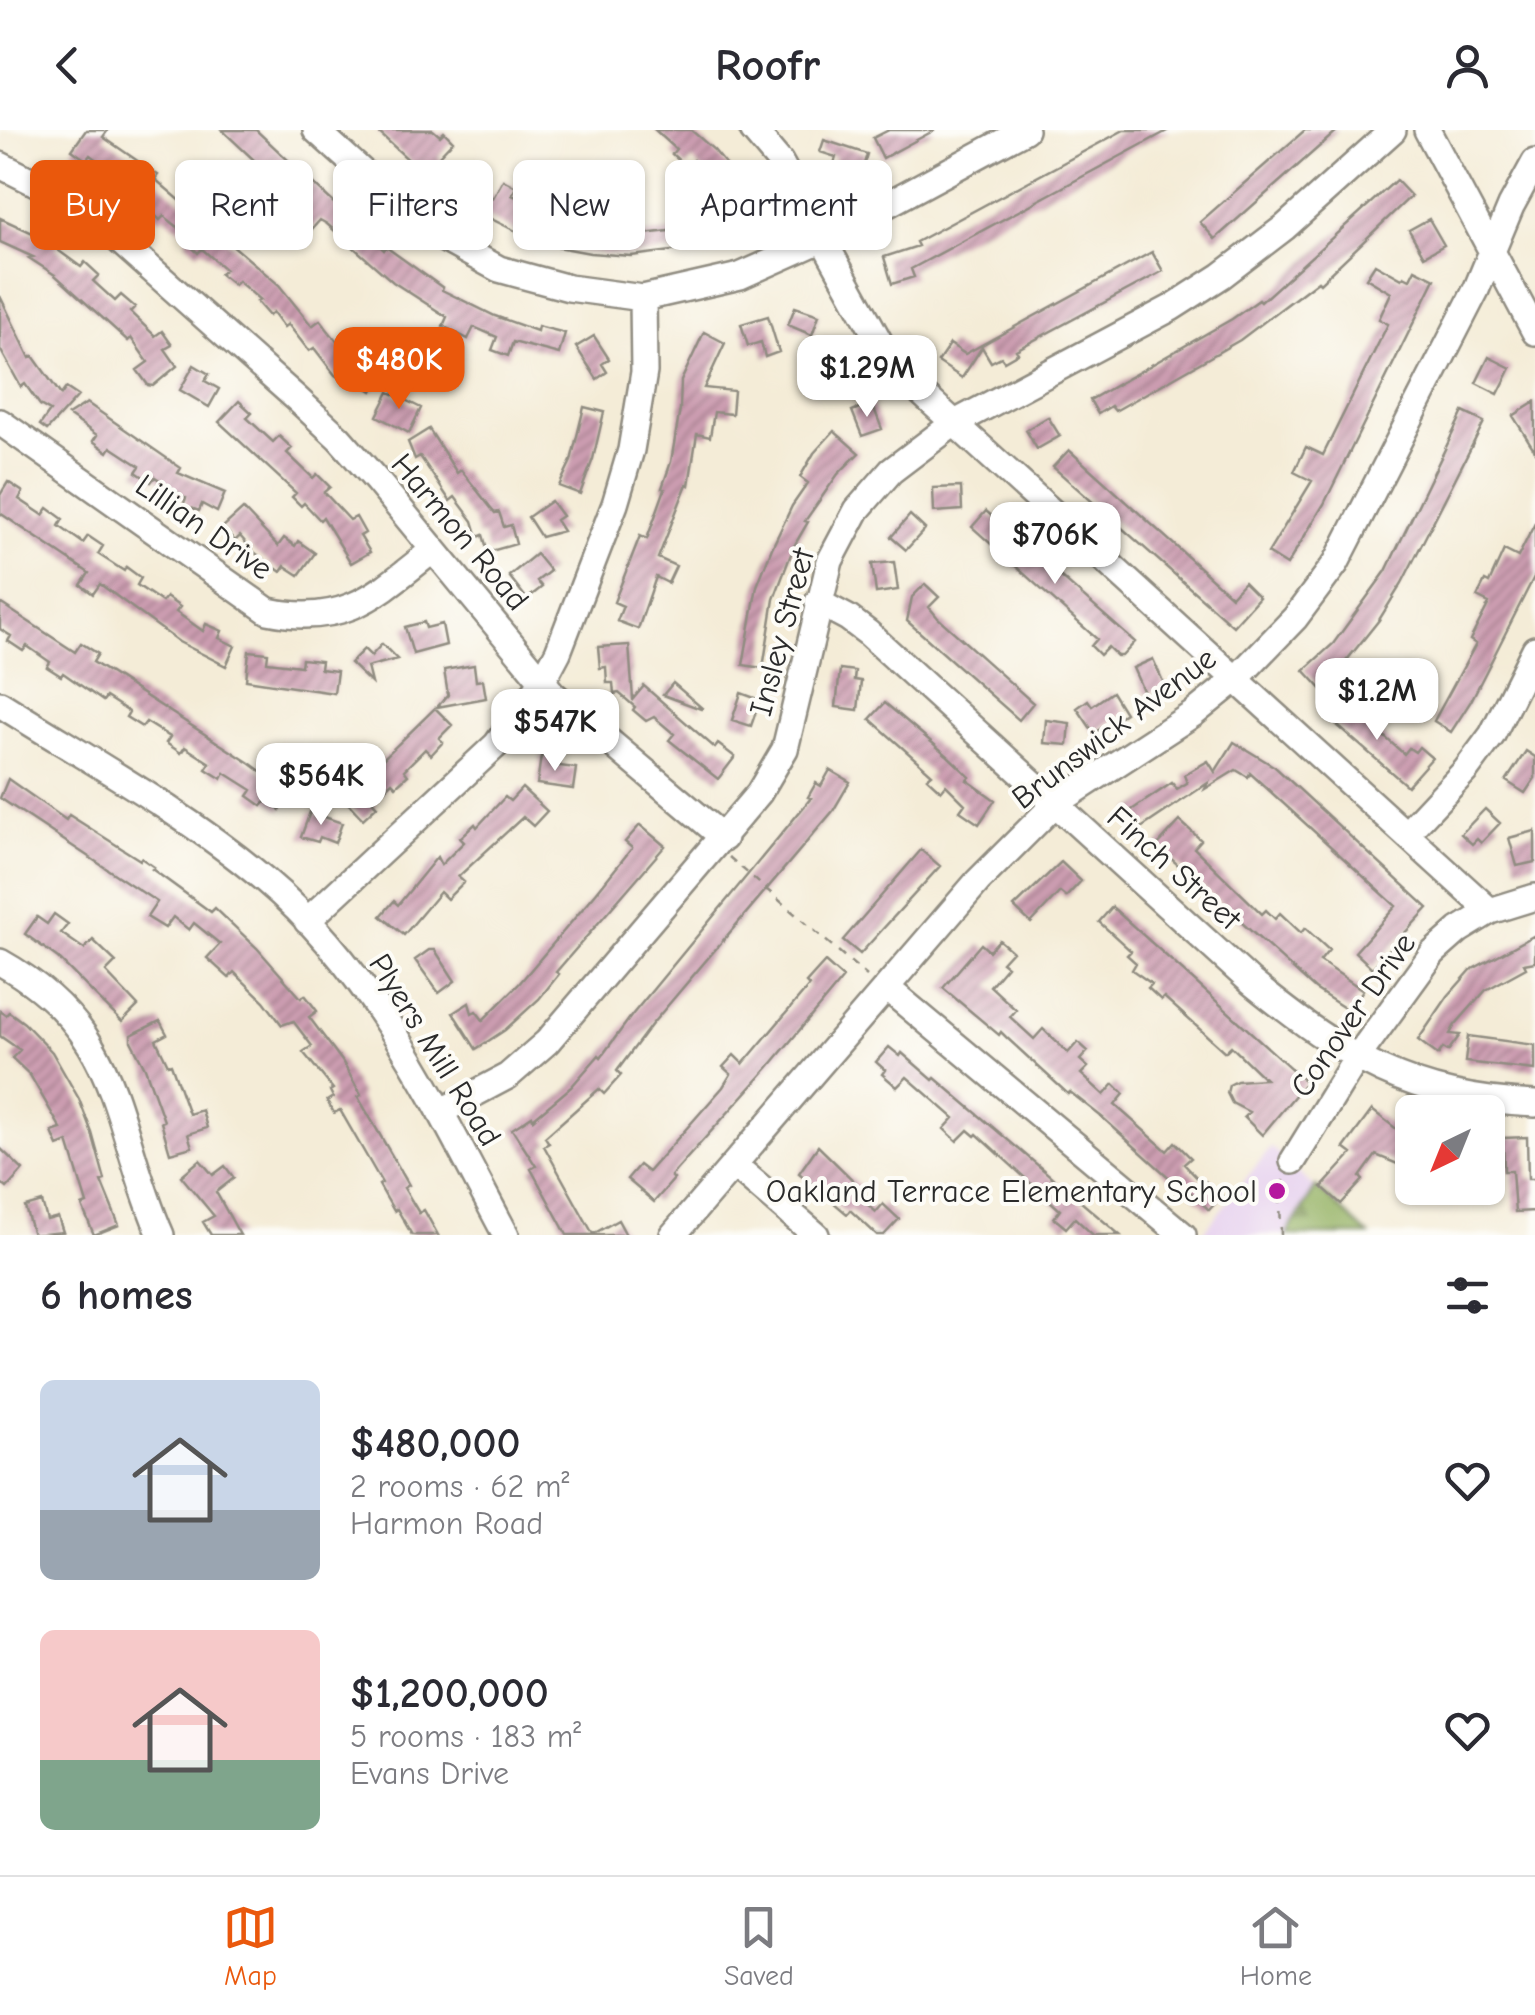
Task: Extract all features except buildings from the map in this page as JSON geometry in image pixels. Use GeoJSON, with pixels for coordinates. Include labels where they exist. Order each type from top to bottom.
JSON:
{"type":"FeatureCollection","features":[{"type":"Feature","properties":{"kind":"street"},"geometry":{"type":"LineString","coordinates":[[316,130],[406,212],[444,240],[499,269],[569,288],[643,298],[740,276],[797,250]]}},
{"type":"Feature","properties":{"kind":"street"},"geometry":{"type":"LineString","coordinates":[[753,130],[778,160]]}},
{"type":"Feature","properties":{"kind":"street"},"geometry":{"type":"LineString","coordinates":[[892,201],[1025,130]]}},
{"type":"Feature","properties":{"kind":"street","name":"Insley Street"},"geometry":{"type":"LineString","coordinates":[[440,1112],[508,1076],[547,1042],[728,848],[785,749],[830,560],[857,510],[890,472],[952,424],[1171,308],[1221,276],[1285,227],[1393,130]]}},
{"type":"Feature","properties":{"kind":"street"},"geometry":{"type":"LineString","coordinates":[[1426,130],[1535,332]]}},
{"type":"Feature","properties":{"kind":"street","name":"Brunswick Avenue"},"geometry":{"type":"LineString","coordinates":[[673,1235],[734,1165],[878,983],[1055,804],[1193,714],[1235,680],[1295,618],[1336,562],[1535,162]]}},
{"type":"Feature","properties":{"kind":"street","name":"Harmon Road"},"geometry":{"type":"LineString","coordinates":[[0,165],[78,204],[339,438],[542,682],[728,848]]}},
{"type":"Feature","properties":{"kind":"street"},"geometry":{"type":"LineString","coordinates":[[830,250],[894,368],[1490,911]]}},
{"type":"Feature","properties":{"kind":"street"},"geometry":{"type":"LineString","coordinates":[[308,921],[496,745],[542,682],[558,652],[632,450],[644,372],[643,298]]}},
{"type":"Feature","properties":{"kind":"street","name":"Lillian Drive"},"geometry":{"type":"LineString","coordinates":[[0,422],[268,611],[310,617],[353,607],[379,593],[433,550]]}},
{"type":"Feature","properties":{"kind":"street","name":"Finch Street"},"geometry":{"type":"LineString","coordinates":[[818,602],[868,633],[1251,982],[1305,1026],[1356,1059],[1410,1083],[1494,1102],[1535,1104]]}},
{"type":"Feature","properties":{"kind":"street"},"geometry":{"type":"LineString","coordinates":[[1406,834],[1492,736],[1535,650]]}},
{"type":"Feature","properties":{"kind":"street","name":"Plyers Mill Road"},"geometry":{"type":"LineString","coordinates":[[0,704],[208,837],[266,881],[308,921],[374,1001],[506,1235]]}},
{"type":"Feature","properties":{"kind":"street","name":"Conover Drive"},"geometry":{"type":"LineString","coordinates":[[1293,1161],[1356,1059],[1433,952],[1490,911],[1535,897]]}},
{"type":"Feature","properties":{"kind":"street"},"geometry":{"type":"LineString","coordinates":[[0,962],[55,1001],[87,1036],[118,1101],[147,1202],[162,1235]]}},
{"type":"Feature","properties":{"kind":"street"},"geometry":{"type":"LineString","coordinates":[[878,983],[1183,1235]]}},
{"type":"Feature","properties":{"kind":"street"},"geometry":{"type":"LineString","coordinates":[[734,1165],[816,1235]]}},
{"type":"Feature","properties":{"kind":"path"},"geometry":{"type":"LineString","coordinates":[[728,848],[878,983]]}},
{"type":"Feature","properties":{"kind":"path"},"geometry":{"type":"LineString","coordinates":[[1281,1235],[1280,1197],[1293,1161]]}},
{"type":"Feature","properties":{"kind":"shaded area","name":"Oakland Terrace Elementary School"},"geometry":{"type":"Polygon","coordinates":[[[1271,1147],[1365,1235],[1201,1235],[1271,1147]]]}},
{"type":"Feature","properties":{"kind":"green space"},"geometry":{"type":"Polygon","coordinates":[[[1316,1187],[1369,1235],[1286,1235],[1316,1187]]]}},
{"type":"Feature","properties":{"kind":"place","name":"Oakland Terrace Elementary School"},"geometry":{"type":"Point","coordinates":[1277,1191]}}]}
